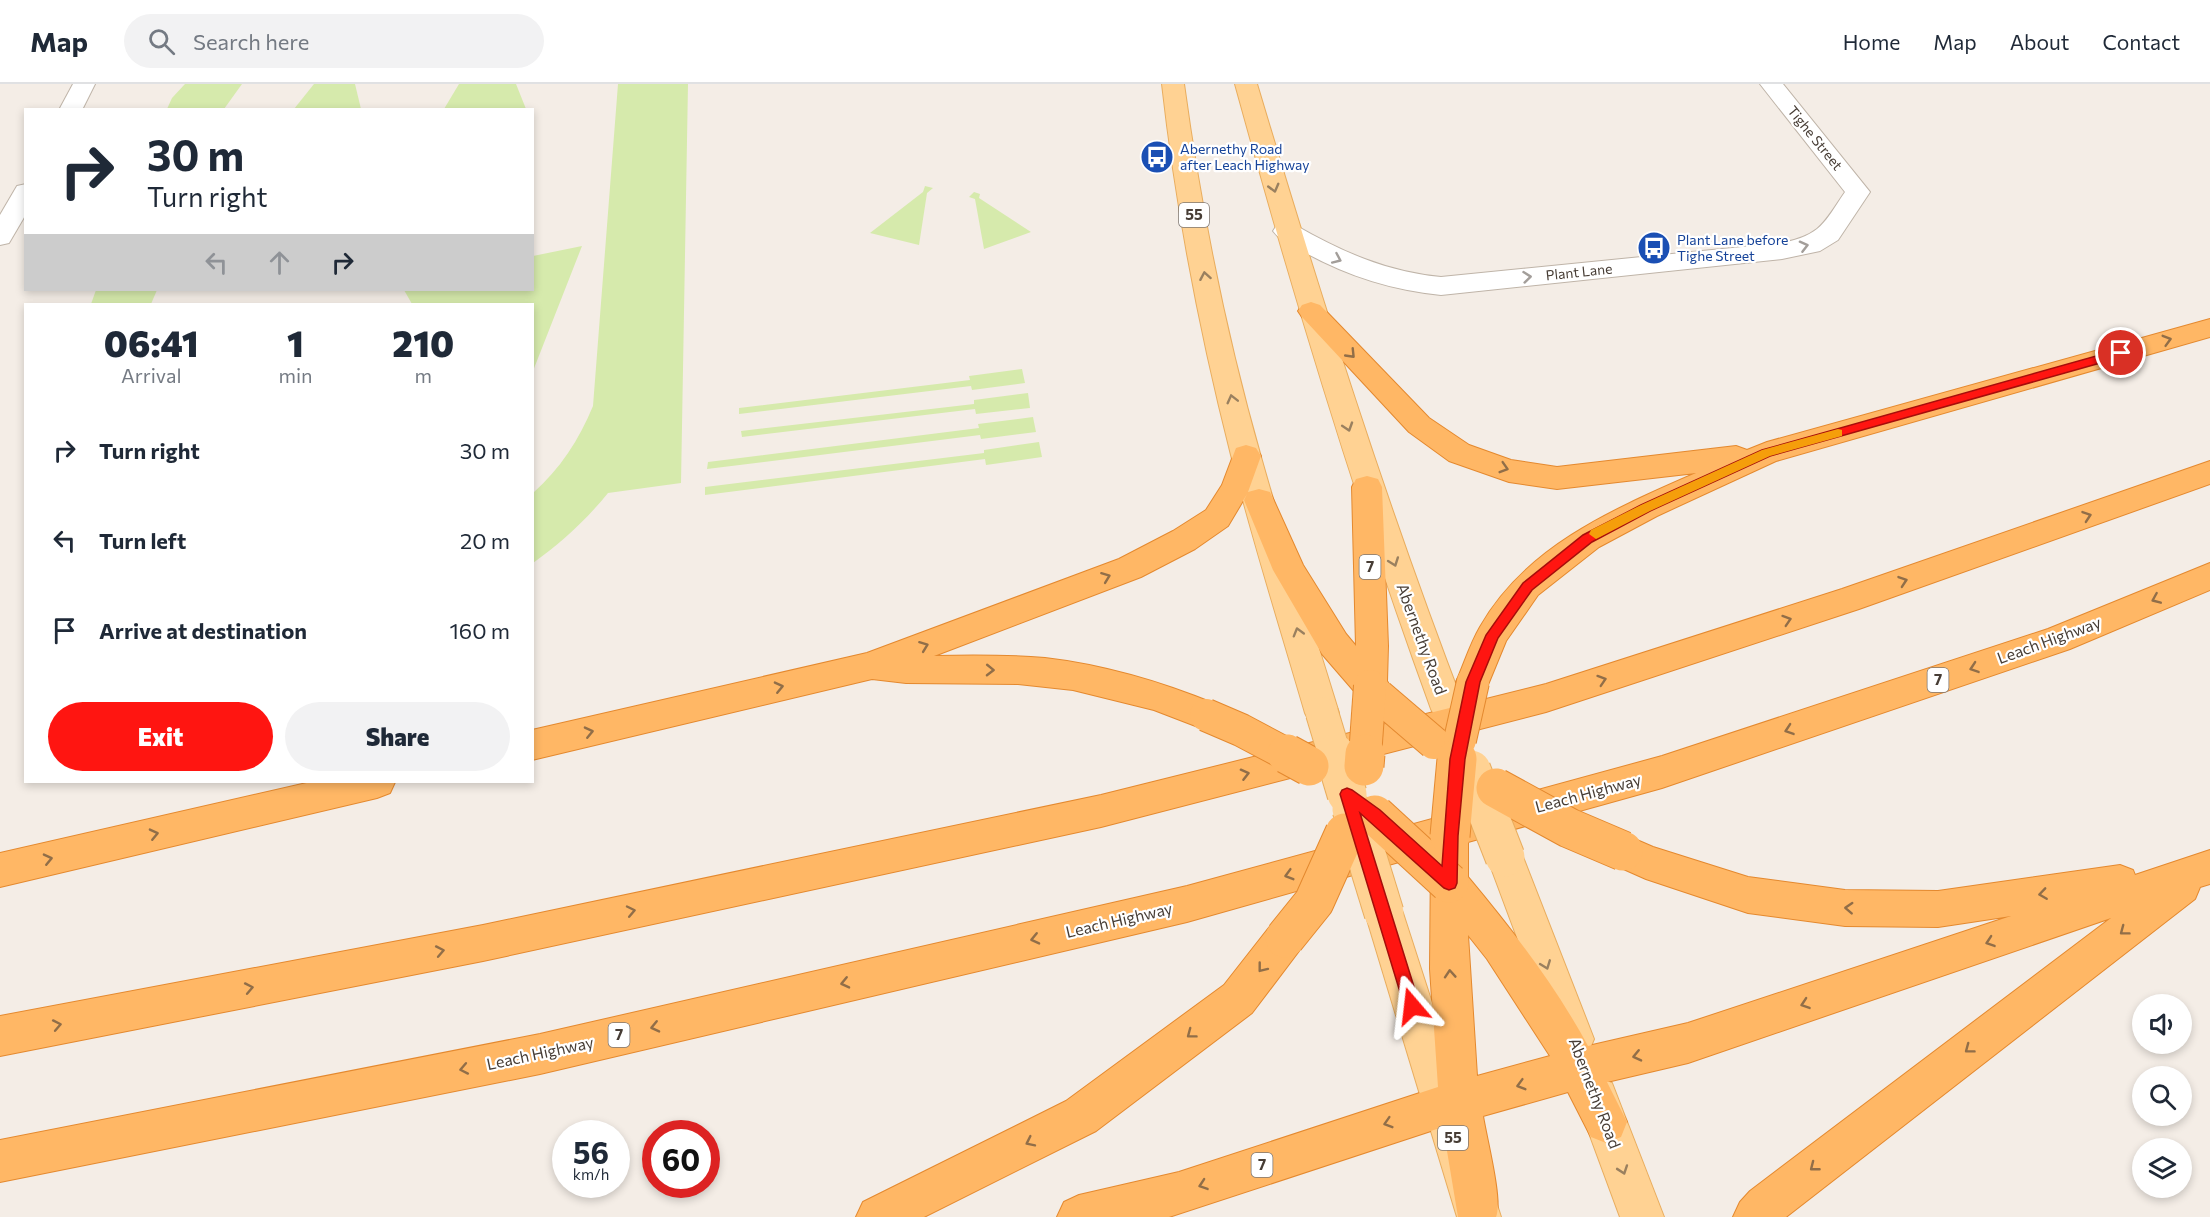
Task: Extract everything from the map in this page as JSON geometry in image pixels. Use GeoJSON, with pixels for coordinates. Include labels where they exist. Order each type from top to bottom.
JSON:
{"type":"FeatureCollection","features":[{"type":"Feature","properties":{"kind":"highway"},"geometry":{"type":"LineString","coordinates":[[1311,311],[1419,425],[1459,453],[1509,471],[1557,478],[1767,453]]}},
{"type":"Feature","properties":{"kind":"highway"},"geometry":{"type":"LineString","coordinates":[[1478,1214],[1472,1165],[1452,1104],[1448,933],[1452,891],[1450,836],[1473,682],[1492,635],[1527,586],[1588,538],[1646,508],[1767,453],[2210,328]]}},
{"type":"Feature","properties":{"kind":"highway"},"geometry":{"type":"LineString","coordinates":[[534,745],[869,666],[1130,568],[1184,540],[1217,518],[1236,487],[1246,456]]}},
{"type":"Feature","properties":{"kind":"highway"},"geometry":{"type":"LineString","coordinates":[[0,1036],[483,943],[1090,813],[1534,701],[1848,600],[2210,472]]}},
{"type":"Feature","properties":{"kind":"highway","name":"7"},"geometry":{"type":"LineString","coordinates":[[878,1217],[1081,1116],[1238,999],[1314,902],[1345,833],[1351,801],[1364,766],[1367,679],[1372,646],[1367,487]]}},
{"type":"Feature","properties":{"kind":"highway"},"geometry":{"type":"LineString","coordinates":[[1259,500],[1289,570],[1334,644],[1426,736],[1462,754],[1496,788],[1567,827],[1646,862],[1748,895],[1845,908],[1938,909],[2207,868]]}},
{"type":"Feature","properties":{"kind":"highway","name":"Leach Highway"},"geometry":{"type":"LineString","coordinates":[[0,1161],[540,1054],[1187,904],[1662,772],[2058,639],[2210,576]]}},
{"type":"Feature","properties":{"kind":"highway"},"geometry":{"type":"LineString","coordinates":[[869,666],[916,671],[993,669],[1061,675],[1129,688],[1241,730],[1309,766],[1351,801],[1375,815],[1452,891],[1507,955],[1582,1068],[1606,1122]]}},
{"type":"Feature","properties":{"kind":"highway"},"geometry":{"type":"LineString","coordinates":[[0,870],[373,783]]}},
{"type":"Feature","properties":{"kind":"highway"},"geometry":{"type":"LineString","coordinates":[[1452,1104],[1582,1068],[1688,1043],[2207,868]]}},
{"type":"Feature","properties":{"kind":"highway"},"geometry":{"type":"LineString","coordinates":[[1755,1217],[1765,1206],[1827,1157],[2207,868]]}},
{"type":"Feature","properties":{"kind":"highway","name":"7"},"geometry":{"type":"LineString","coordinates":[[1079,1217],[1179,1193],[1452,1104]]}},
{"type":"Feature","properties":{"kind":"main road","name":"55"},"geometry":{"type":"LineString","coordinates":[[1173,84],[1182,156],[1216,333],[1246,456],[1314,688],[1384,913],[1452,1104]]}},
{"type":"Feature","properties":{"kind":"main road","name":"Abernethy Road"},"geometry":{"type":"LineString","coordinates":[[1246,84],[1286,231],[1367,487],[1462,754],[1514,879],[1582,1068]]}},
{"type":"Feature","properties":{"kind":"main road","name":"Abernethy Road"},"geometry":{"type":"LineString","coordinates":[[1606,1122],[1642,1217]]}},
{"type":"Feature","properties":{"kind":"street"},"geometry":{"type":"LineString","coordinates":[[71,108],[84,84]]}},
{"type":"Feature","properties":{"kind":"street","name":"Tighe Street"},"geometry":{"type":"LineString","coordinates":[[1771,84],[1858,192]]}},
{"type":"Feature","properties":{"kind":"street","name":"Plant Lane"},"geometry":{"type":"LineString","coordinates":[[1286,231],[1332,258],[1386,279],[1417,285],[1441,286],[1770,252],[1812,245],[1829,234],[1858,192]]}},
{"type":"Feature","properties":{"kind":"street"},"geometry":{"type":"LineString","coordinates":[[0,237],[24,195]]}},
{"type":"Feature","properties":{"kind":"green space"},"geometry":{"type":"Polygon","coordinates":[[[185,84],[242,84],[225,108],[167,108],[172,98],[185,84]]]}},
{"type":"Feature","properties":{"kind":"green space"},"geometry":{"type":"Polygon","coordinates":[[[314,84],[355,84],[361,108],[295,108],[314,84]]]}},
{"type":"Feature","properties":{"kind":"green space"},"geometry":{"type":"Polygon","coordinates":[[[459,84],[516,84],[526,108],[445,108],[459,84]]]}},
{"type":"Feature","properties":{"kind":"green space"},"geometry":{"type":"Polygon","coordinates":[[[618,84],[688,84],[681,483],[608,493],[573,531],[534,562],[534,492],[568,453],[582,431],[593,406],[618,84]]]}},
{"type":"Feature","properties":{"kind":"green space"},"geometry":{"type":"Polygon","coordinates":[[[925,186],[933,188],[927,193],[919,245],[870,233],[923,192],[925,186]]]}},
{"type":"Feature","properties":{"kind":"green space"},"geometry":{"type":"Polygon","coordinates":[[[974,192],[980,194],[979,198],[1031,232],[984,249],[975,199],[969,197],[974,192]]]}},
{"type":"Feature","properties":{"kind":"green space"},"geometry":{"type":"Polygon","coordinates":[[[582,246],[534,368],[534,303],[411,303],[405,291],[534,291],[534,256],[582,246]]]}},
{"type":"Feature","properties":{"kind":"green space"},"geometry":{"type":"Polygon","coordinates":[[[96,291],[157,291],[151,303],[91,303],[96,291]]]}},
{"type":"Feature","properties":{"kind":"green space"},"geometry":{"type":"Polygon","coordinates":[[[1022,369],[1025,383],[972,390],[971,386],[739,414],[739,408],[970,380],[969,376],[1022,369]]]}},
{"type":"Feature","properties":{"kind":"green space"},"geometry":{"type":"Polygon","coordinates":[[[1028,393],[1030,408],[976,414],[975,409],[742,437],[741,431],[974,404],[974,400],[1028,393]]]}},
{"type":"Feature","properties":{"kind":"green space"},"geometry":{"type":"Polygon","coordinates":[[[1033,417],[1036,432],[981,439],[980,435],[707,469],[708,462],[979,428],[978,424],[1033,417]]]}},
{"type":"Feature","properties":{"kind":"green space"},"geometry":{"type":"Polygon","coordinates":[[[1039,442],[1042,457],[986,465],[985,459],[705,495],[705,487],[984,453],[984,450],[1039,442]]]}},
{"type":"Feature","properties":{"kind":"slow traffic"},"geometry":{"type":"LineString","coordinates":[[1596,534],[1646,508],[1767,453],[1838,433]]}},
{"type":"Feature","properties":{"kind":"place","name":"Abernethy Road after Leach Highway"},"geometry":{"type":"Point","coordinates":[1157,157]}},
{"type":"Feature","properties":{"kind":"place","name":"Plant Lane before Tighe Street"},"geometry":{"type":"Point","coordinates":[1654,248]}},
{"type":"Feature","properties":{"kind":"route"},"geometry":{"type":"LineString","coordinates":[[1412,1006],[1347,794],[1375,815],[1449,883],[1450,836],[1457,759],[1473,682],[1492,635],[1527,586],[1588,538],[1646,508],[1767,453],[2121,353]]}}]}
